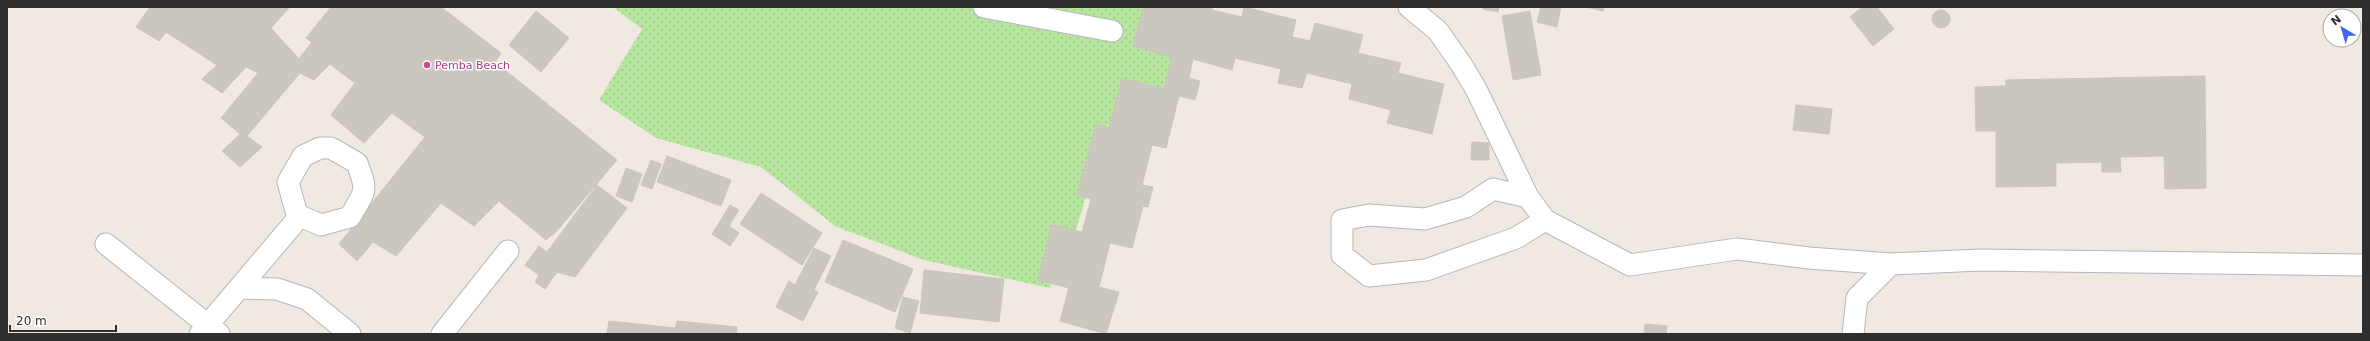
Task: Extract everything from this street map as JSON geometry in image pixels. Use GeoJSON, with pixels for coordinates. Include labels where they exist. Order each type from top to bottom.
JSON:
{"type":"FeatureCollection","features":[{"type":"Feature","properties":{"kind":"lane"},"geometry":{"type":"LineString","coordinates":[[984,7],[1112,31]]}},
{"type":"Feature","properties":{"kind":"lane"},"geometry":{"type":"LineString","coordinates":[[1409,7],[1438,31],[1461,64],[1476,89],[1528,197],[1545,220],[1630,265],[1737,249],[1809,258],[1891,264],[1981,260],[2363,266]]}},
{"type":"Feature","properties":{"kind":"lane"},"geometry":{"type":"LineString","coordinates":[[1528,197],[1493,189],[1466,207],[1425,219],[1369,215],[1342,220],[1342,255],[1369,276],[1426,270],[1516,238],[1545,220]]}},
{"type":"Feature","properties":{"kind":"lane"},"geometry":{"type":"LineString","coordinates":[[106,244],[208,331],[239,288],[300,216]]}},
{"type":"Feature","properties":{"kind":"lane"},"geometry":{"type":"LineString","coordinates":[[442,334],[508,251]]}},
{"type":"Feature","properties":{"kind":"lane"},"geometry":{"type":"LineString","coordinates":[[1853,334],[1857,298],[1891,264]]}},
{"type":"Feature","properties":{"kind":"lane"},"geometry":{"type":"LineString","coordinates":[[239,288],[277,289],[306,299],[350,334]]}},
{"type":"Feature","properties":{"kind":"green space"},"geometry":{"type":"Polygon","coordinates":[[[613,7],[1165,7],[1184,59],[1172,92],[1117,127],[1107,125],[1075,233],[1065,232],[1050,288],[924,260],[835,226],[761,167],[656,138],[599,100],[642,29],[613,7]]]}},
{"type":"Feature","properties":{"kind":"building"},"geometry":{"type":"Polygon","coordinates":[[[150,7],[287,7],[289,8],[271,28],[299,59],[312,42],[306,38],[331,7],[441,7],[501,53],[495,62],[617,160],[556,232],[546,240],[499,201],[474,226],[441,203],[396,256],[373,242],[357,261],[339,244],[425,137],[392,113],[364,143],[331,115],[355,83],[330,64],[314,80],[300,73],[247,136],[262,147],[240,167],[222,151],[240,134],[221,118],[258,73],[246,67],[222,93],[202,79],[217,65],[166,32],[159,41],[136,27],[150,7]]]}},
{"type":"Feature","properties":{"kind":"building"},"geometry":{"type":"Polygon","coordinates":[[[1143,7],[1213,7],[1212,10],[1242,17],[1244,7],[1296,20],[1292,37],[1310,41],[1315,23],[1363,35],[1358,53],[1401,63],[1398,73],[1444,84],[1432,134],[1387,123],[1391,110],[1349,99],[1352,84],[1307,73],[1302,88],[1278,83],[1281,69],[1235,58],[1232,70],[1193,59],[1189,78],[1200,81],[1195,100],[1179,96],[1166,148],[1152,145],[1142,185],[1153,187],[1148,207],[1143,206],[1132,248],[1110,243],[1099,287],[1119,292],[1106,334],[1060,321],[1069,288],[1038,280],[1052,224],[1082,232],[1091,199],[1077,195],[1096,124],[1109,127],[1122,78],[1164,89],[1172,57],[1133,46],[1143,7]]]}},
{"type":"Feature","properties":{"kind":"building"},"geometry":{"type":"Polygon","coordinates":[[[1483,7],[1499,7],[1498,12],[1483,9],[1483,7]]]}},
{"type":"Feature","properties":{"kind":"building"},"geometry":{"type":"Polygon","coordinates":[[[1541,7],[1561,7],[1557,27],[1537,22],[1541,7]]]}},
{"type":"Feature","properties":{"kind":"building"},"geometry":{"type":"Polygon","coordinates":[[[1586,7],[1604,7],[1603,11],[1586,7]]]}},
{"type":"Feature","properties":{"kind":"building"},"geometry":{"type":"Polygon","coordinates":[[[1862,7],[1877,7],[1894,29],[1873,46],[1850,17],[1862,7]]]}},
{"type":"Feature","properties":{"kind":"building"},"geometry":{"type":"Polygon","coordinates":[[[1941,10],[1947,13],[1950,19],[1947,25],[1941,28],[1935,25],[1932,19],[1935,13],[1941,10]]]}},
{"type":"Feature","properties":{"kind":"building"},"geometry":{"type":"Polygon","coordinates":[[[536,11],[569,38],[541,72],[509,45],[536,11]]]}},
{"type":"Feature","properties":{"kind":"building"},"geometry":{"type":"Polygon","coordinates":[[[1530,11],[1541,75],[1513,80],[1502,16],[1530,11]]]}},
{"type":"Feature","properties":{"kind":"building"},"geometry":{"type":"Polygon","coordinates":[[[2205,76],[2206,188],[2165,189],[2164,156],[2120,157],[2121,172],[2102,172],[2102,162],[2056,163],[2056,186],[1996,187],[1996,131],[1976,131],[1975,87],[2006,86],[2006,80],[2205,76]]]}},
{"type":"Feature","properties":{"kind":"building"},"geometry":{"type":"Polygon","coordinates":[[[1796,105],[1832,109],[1829,134],[1793,130],[1796,105]]]}},
{"type":"Feature","properties":{"kind":"building"},"geometry":{"type":"Polygon","coordinates":[[[1472,142],[1489,143],[1489,160],[1471,160],[1472,142]]]}},
{"type":"Feature","properties":{"kind":"building"},"geometry":{"type":"Polygon","coordinates":[[[667,156],[731,180],[721,206],[657,182],[667,156]]]}},
{"type":"Feature","properties":{"kind":"building"},"geometry":{"type":"Polygon","coordinates":[[[651,160],[661,164],[652,189],[641,185],[651,160]]]}},
{"type":"Feature","properties":{"kind":"building"},"geometry":{"type":"Polygon","coordinates":[[[626,168],[642,174],[632,202],[616,196],[626,168]]]}},
{"type":"Feature","properties":{"kind":"building"},"geometry":{"type":"Polygon","coordinates":[[[597,185],[627,208],[575,277],[557,272],[545,289],[535,282],[539,275],[525,265],[539,246],[547,252],[597,185]]]}},
{"type":"Feature","properties":{"kind":"building"},"geometry":{"type":"Polygon","coordinates":[[[761,193],[822,233],[802,265],[740,224],[761,193]]]}},
{"type":"Feature","properties":{"kind":"building"},"geometry":{"type":"Polygon","coordinates":[[[730,205],[739,210],[729,226],[739,233],[730,246],[712,234],[730,205]]]}},
{"type":"Feature","properties":{"kind":"building"},"geometry":{"type":"Polygon","coordinates":[[[843,240],[913,269],[895,312],[825,282],[843,240]]]}},
{"type":"Feature","properties":{"kind":"building"},"geometry":{"type":"Polygon","coordinates":[[[814,248],[831,256],[814,290],[818,292],[803,321],[776,307],[789,281],[795,285],[814,248]]]}},
{"type":"Feature","properties":{"kind":"building"},"geometry":{"type":"Polygon","coordinates":[[[924,270],[1004,279],[999,322],[920,313],[924,270]]]}},
{"type":"Feature","properties":{"kind":"building"},"geometry":{"type":"Polygon","coordinates":[[[903,297],[919,301],[910,333],[895,328],[903,297]]]}},
{"type":"Feature","properties":{"kind":"building"},"geometry":{"type":"Polygon","coordinates":[[[609,321],[675,328],[677,321],[737,327],[736,334],[607,334],[609,321]]]}},
{"type":"Feature","properties":{"kind":"building"},"geometry":{"type":"Polygon","coordinates":[[[1645,324],[1667,326],[1666,334],[1644,334],[1645,324]]]}},
{"type":"Feature","properties":{"kind":"place","name":"Pemba Beach"},"geometry":{"type":"Point","coordinates":[427,65]}}]}
